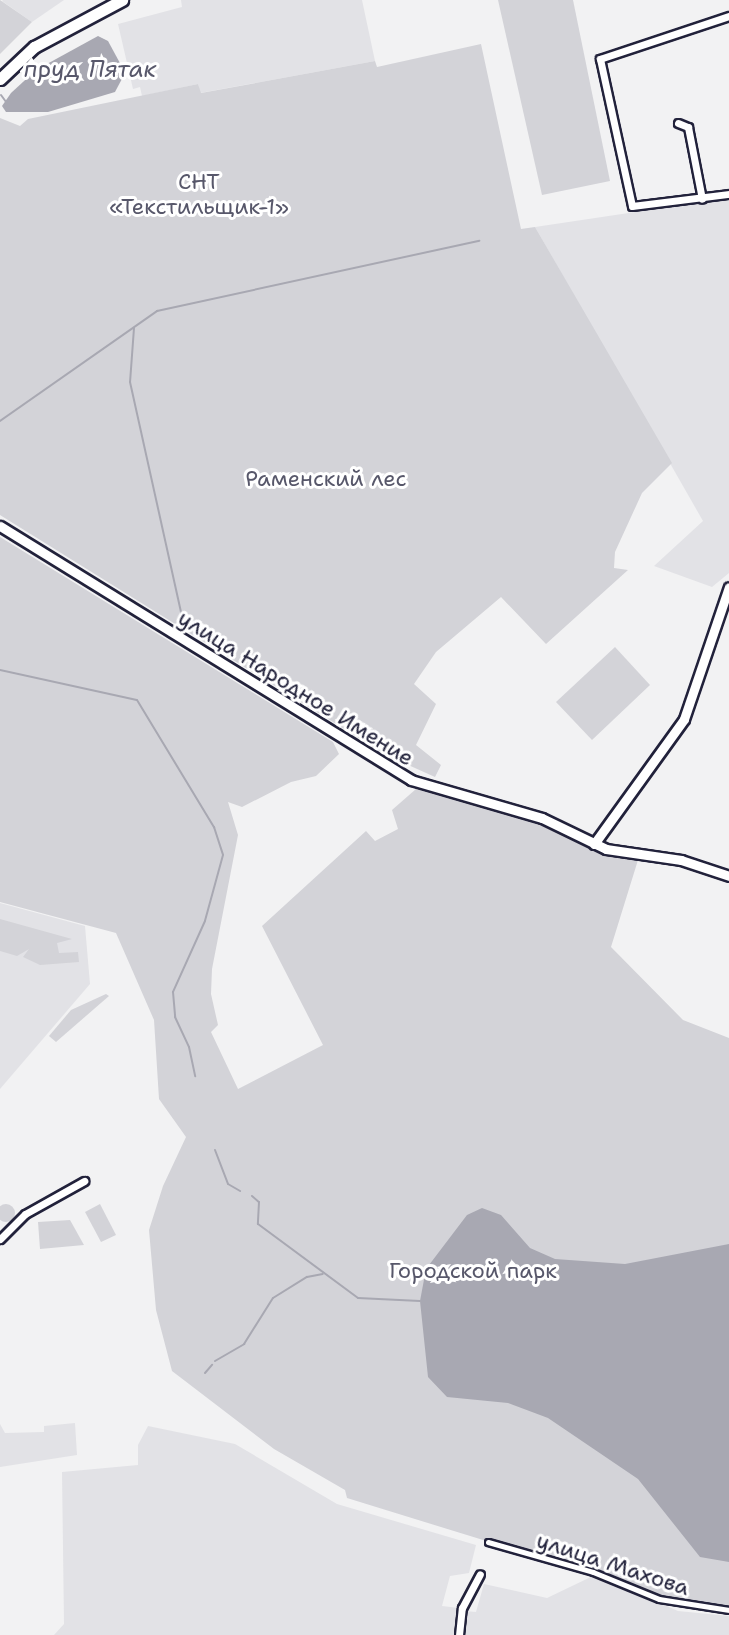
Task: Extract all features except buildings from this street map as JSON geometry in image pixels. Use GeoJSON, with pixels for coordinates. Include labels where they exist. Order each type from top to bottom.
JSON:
{"type":"FeatureCollection","features":[{"type":"Feature","properties":{"kind":"main road"},"geometry":{"type":"LineString","coordinates":[[0,79],[34,47],[122,0]]}},
{"type":"Feature","properties":{"kind":"street"},"geometry":{"type":"LineString","coordinates":[[729,16],[600,59],[632,206],[729,194]]}},
{"type":"Feature","properties":{"kind":"street"},"geometry":{"type":"LineString","coordinates":[[678,123],[688,127],[702,199]]}},
{"type":"Feature","properties":{"kind":"street","name":"улица Народное Имение"},"geometry":{"type":"LineString","coordinates":[[0,526],[411,780],[542,818],[594,844],[729,876]]}},
{"type":"Feature","properties":{"kind":"street"},"geometry":{"type":"LineString","coordinates":[[594,844],[684,719],[729,587]]}},
{"type":"Feature","properties":{"kind":"street"},"geometry":{"type":"LineString","coordinates":[[0,1239],[25,1214],[84,1181]]}},
{"type":"Feature","properties":{"kind":"street","name":"улица Махова"},"geometry":{"type":"LineString","coordinates":[[488,1542],[593,1572],[659,1599],[729,1610]]}},
{"type":"Feature","properties":{"kind":"street"},"geometry":{"type":"LineString","coordinates":[[459,1635],[462,1608],[480,1574]]}},
{"type":"Feature","properties":{"kind":"shaded area"},"geometry":{"type":"Polygon","coordinates":[[[3,0],[64,0],[32,22],[2,1],[3,0]]]}},
{"type":"Feature","properties":{"kind":"shaded area"},"geometry":{"type":"Polygon","coordinates":[[[181,0],[362,0],[375,61],[200,93],[198,84],[142,96],[140,87],[133,89],[118,24],[182,7],[181,0]]]}},
{"type":"Feature","properties":{"kind":"shaded area"},"geometry":{"type":"Polygon","coordinates":[[[729,198],[729,573],[712,587],[654,566],[703,521],[535,227],[729,198]]]}},
{"type":"Feature","properties":{"kind":"shaded area"},"geometry":{"type":"Polygon","coordinates":[[[0,903],[85,926],[90,984],[0,1089],[0,903]]]}},
{"type":"Feature","properties":{"kind":"shaded area"},"geometry":{"type":"Polygon","coordinates":[[[75,1423],[77,1455],[0,1467],[0,1424],[5,1433],[44,1432],[44,1426],[75,1423]]]}},
{"type":"Feature","properties":{"kind":"shaded area"},"geometry":{"type":"Polygon","coordinates":[[[148,1426],[235,1444],[337,1504],[476,1545],[469,1573],[450,1576],[442,1606],[459,1608],[455,1635],[54,1635],[64,1624],[62,1472],[138,1465],[138,1445],[148,1426]]]}},
{"type":"Feature","properties":{"kind":"shaded area"},"geometry":{"type":"Polygon","coordinates":[[[595,1575],[678,1611],[729,1616],[729,1635],[463,1635],[465,1611],[476,1612],[484,1584],[547,1598],[595,1575]]]}},
{"type":"Feature","properties":{"kind":"green space"},"geometry":{"type":"Polygon","coordinates":[[[0,0],[32,22],[0,54],[0,0]]]}},
{"type":"Feature","properties":{"kind":"green space"},"geometry":{"type":"Polygon","coordinates":[[[498,0],[573,0],[610,181],[542,195],[498,0]]]}},
{"type":"Feature","properties":{"kind":"green space","name":"Раменский лес"},"geometry":{"type":"Polygon","coordinates":[[[481,44],[521,229],[535,227],[672,463],[642,493],[615,552],[614,568],[628,570],[546,644],[501,597],[436,652],[414,684],[436,704],[416,745],[441,765],[435,777],[386,755],[0,515],[0,118],[20,126],[28,119],[198,84],[201,93],[375,61],[377,67],[481,44]]]}},
{"type":"Feature","properties":{"kind":"green space","name":"Городской парк"},"geometry":{"type":"Polygon","coordinates":[[[0,537],[333,742],[339,754],[316,776],[291,782],[242,807],[228,802],[238,835],[212,969],[211,994],[218,1025],[211,1032],[238,1089],[323,1045],[262,926],[366,831],[375,841],[398,829],[392,810],[416,789],[523,818],[607,854],[638,860],[611,947],[683,1020],[729,1038],[729,1610],[687,1603],[347,1498],[345,1490],[274,1449],[172,1371],[156,1310],[149,1230],[163,1186],[186,1137],[159,1099],[154,1020],[116,933],[0,902],[0,537]]]}},
{"type":"Feature","properties":{"kind":"green space"},"geometry":{"type":"Polygon","coordinates":[[[615,647],[650,685],[592,740],[556,702],[615,647]]]}},
{"type":"Feature","properties":{"kind":"green space"},"geometry":{"type":"Polygon","coordinates":[[[0,919],[72,939],[57,943],[59,953],[78,952],[79,962],[40,965],[23,957],[29,949],[17,956],[0,951],[0,919]]]}},
{"type":"Feature","properties":{"kind":"green space"},"geometry":{"type":"Polygon","coordinates":[[[106,994],[109,996],[56,1042],[49,1036],[71,1010],[106,994]]]}},
{"type":"Feature","properties":{"kind":"green space"},"geometry":{"type":"Polygon","coordinates":[[[6,1204],[15,1213],[6,1222],[-3,1213],[6,1204]]]}},
{"type":"Feature","properties":{"kind":"green space"},"geometry":{"type":"Polygon","coordinates":[[[100,1204],[116,1235],[101,1242],[85,1212],[100,1204]]]}},
{"type":"Feature","properties":{"kind":"green space"},"geometry":{"type":"Polygon","coordinates":[[[70,1220],[84,1245],[40,1249],[38,1222],[70,1220]]]}},
{"type":"Feature","properties":{"kind":"water","name":"пруд Пятак"},"geometry":{"type":"Polygon","coordinates":[[[98,36],[108,41],[121,65],[124,75],[115,92],[48,112],[6,112],[2,106],[11,93],[36,70],[98,36]]]}},
{"type":"Feature","properties":{"kind":"water"},"geometry":{"type":"Polygon","coordinates":[[[482,1208],[501,1215],[530,1248],[555,1259],[625,1264],[729,1244],[729,1562],[700,1557],[638,1479],[548,1418],[508,1403],[447,1397],[428,1377],[420,1301],[426,1269],[467,1215],[482,1208]]]}},
{"type":"Feature","properties":{"kind":"waterway"},"geometry":{"type":"LineString","coordinates":[[1,95],[6,102]]}},
{"type":"Feature","properties":{"kind":"waterway"},"geometry":{"type":"LineString","coordinates":[[0,421],[157,311],[479,241]]}},
{"type":"Feature","properties":{"kind":"waterway"},"geometry":{"type":"LineString","coordinates":[[134,328],[130,382],[185,630]]}},
{"type":"Feature","properties":{"kind":"waterway"},"geometry":{"type":"LineString","coordinates":[[0,670],[137,700],[214,827],[223,855],[205,921],[173,992],[175,1017],[189,1047],[195,1076]]}},
{"type":"Feature","properties":{"kind":"waterway"},"geometry":{"type":"LineString","coordinates":[[215,1150],[228,1184],[240,1191]]}},
{"type":"Feature","properties":{"kind":"waterway"},"geometry":{"type":"LineString","coordinates":[[252,1196],[259,1202],[258,1224],[358,1298],[420,1301]]}},
{"type":"Feature","properties":{"kind":"waterway"},"geometry":{"type":"LineString","coordinates":[[215,1361],[244,1344],[273,1298],[307,1277],[323,1274]]}},
{"type":"Feature","properties":{"kind":"waterway"},"geometry":{"type":"LineString","coordinates":[[205,1373],[212,1365]]}},
{"type":"Feature","properties":{"kind":"park label","name":"СНТ «Текстильщик-1»"},"geometry":{"type":"Point","coordinates":[199,194]}}]}
